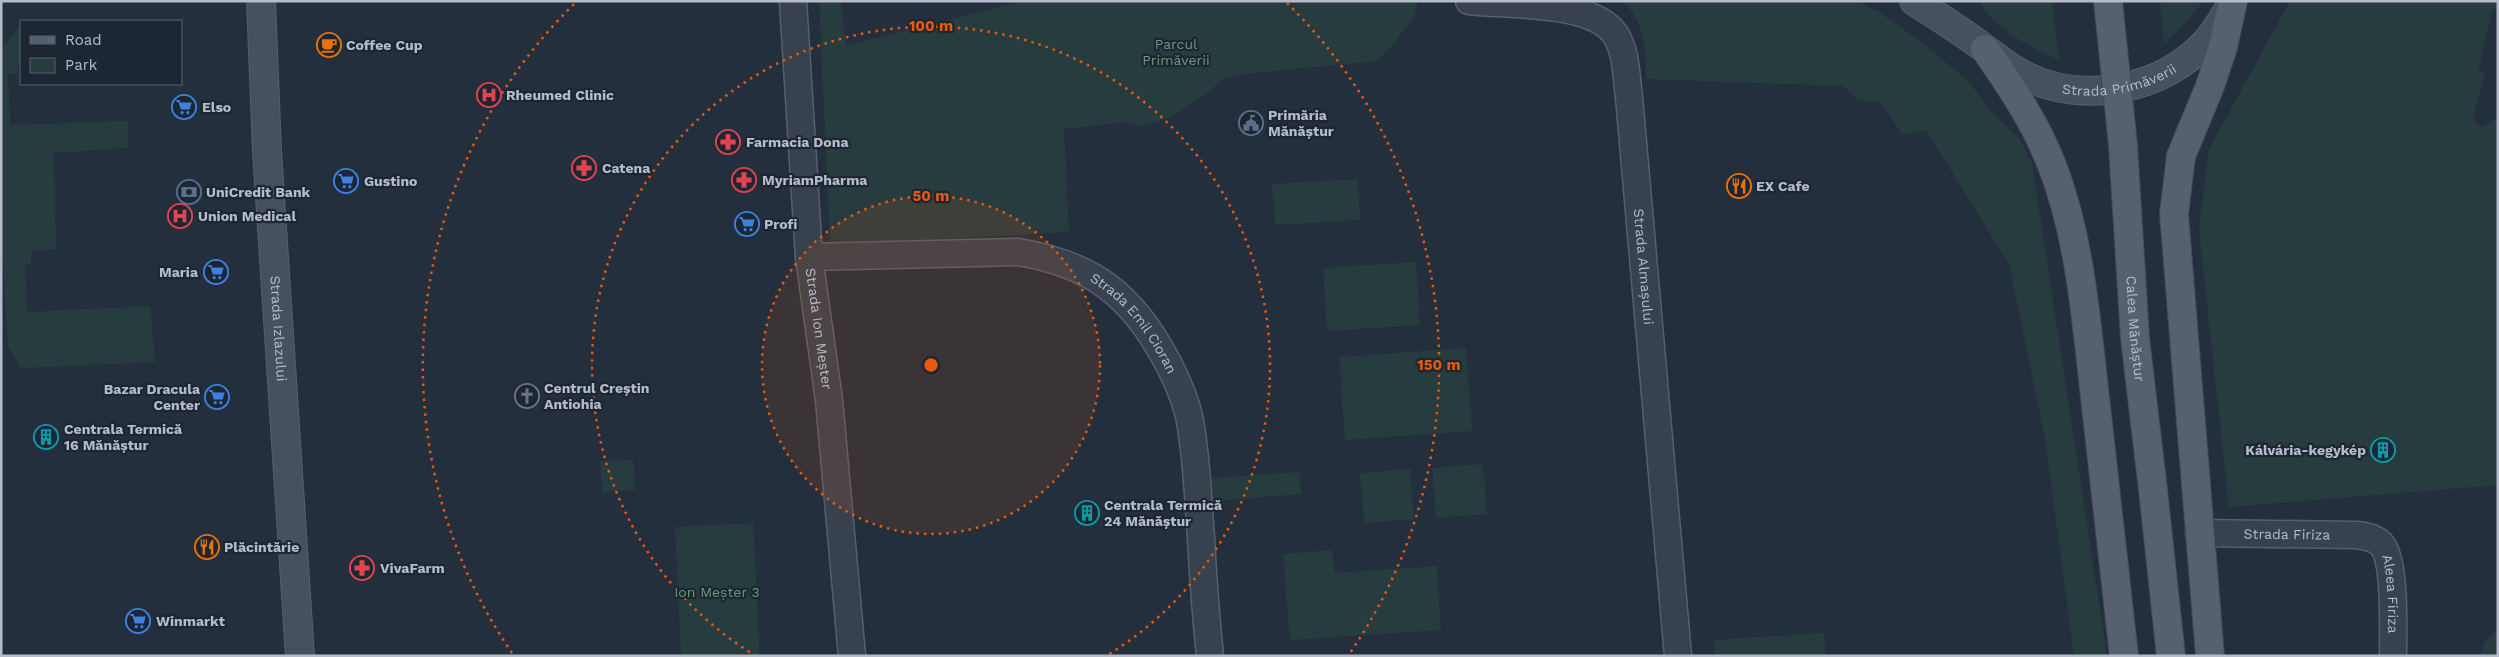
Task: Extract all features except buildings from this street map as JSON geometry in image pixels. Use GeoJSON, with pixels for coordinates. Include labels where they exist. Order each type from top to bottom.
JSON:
{"type":"FeatureCollection","features":[{"type":"Feature","properties":{"kind":"main road","name":"Strada Izlazului"},"geometry":{"type":"LineString","coordinates":[[261,1],[270,191],[300,656]]}},
{"type":"Feature","properties":{"kind":"main road","name":"Strada Primăverii"},"geometry":{"type":"LineString","coordinates":[[1914,1],[2019,72],[2049,85],[2089,91],[2121,88],[2160,75],[2188,58],[2206,42],[2233,1]]}},
{"type":"Feature","properties":{"kind":"main road","name":"Strada Primăverii"},"geometry":{"type":"LineString","coordinates":[[1951,1],[1967,28],[1985,49]]}},
{"type":"Feature","properties":{"kind":"main road","name":"Calea Mănăștur"},"geometry":{"type":"LineString","coordinates":[[2108,1],[2122,146],[2135,338],[2171,656]]}},
{"type":"Feature","properties":{"kind":"main road"},"geometry":{"type":"LineString","coordinates":[[2210,656],[2174,214],[2180,156],[2210,86],[2223,47],[2233,1]]}},
{"type":"Feature","properties":{"kind":"main road"},"geometry":{"type":"LineString","coordinates":[[1985,49],[2013,90],[2038,134],[2051,162],[2071,227],[2089,345],[2124,656]]}},
{"type":"Feature","properties":{"kind":"street","name":"Strada Ion Meșter"},"geometry":{"type":"LineString","coordinates":[[793,1],[809,258],[829,400],[852,656]]}},
{"type":"Feature","properties":{"kind":"street","name":"Strada Almașului"},"geometry":{"type":"LineString","coordinates":[[1469,1],[1566,8],[1600,18],[1615,34],[1625,64],[1678,656]]}},
{"type":"Feature","properties":{"kind":"street","name":"Strada Emil Cioran"},"geometry":{"type":"LineString","coordinates":[[809,258],[1018,252],[1044,256],[1069,264],[1097,279],[1132,306],[1161,350],[1178,381],[1190,419],[1195,455],[1210,656]]}},
{"type":"Feature","properties":{"kind":"street","name":"Strada Firiza"},"geometry":{"type":"LineString","coordinates":[[2199,533],[2356,535],[2374,538]]}},
{"type":"Feature","properties":{"kind":"street","name":"Aleea Firiza"},"geometry":{"type":"LineString","coordinates":[[2374,538],[2383,545],[2388,554],[2391,576],[2393,656]]}},
{"type":"Feature","properties":{"kind":"green space","name":"Parcul Primăverii"},"geometry":{"type":"Polygon","coordinates":[[[819,1],[841,1],[846,46],[1023,1],[1418,1],[1414,16],[1394,44],[1376,61],[1253,73],[1224,78],[1206,94],[1169,118],[1140,127],[1126,122],[1064,129],[1069,232],[830,245],[819,1]]]}},
{"type":"Feature","properties":{"kind":"green space"},"geometry":{"type":"Polygon","coordinates":[[[1623,1],[1856,1],[1879,12],[1919,40],[1969,82],[1994,115],[2019,138],[2032,163],[2107,656],[2074,656],[2045,438],[2009,264],[1926,130],[1902,134],[1880,101],[1859,101],[1843,86],[1646,79],[1643,37],[1636,18],[1623,1]]]}},
{"type":"Feature","properties":{"kind":"green space"},"geometry":{"type":"Polygon","coordinates":[[[1979,1],[2052,1],[2059,60],[2025,43],[2004,29],[1986,12],[1979,1]]]}},
{"type":"Feature","properties":{"kind":"green space"},"geometry":{"type":"Polygon","coordinates":[[[2160,1],[2204,1],[2164,44],[2160,1]]]}},
{"type":"Feature","properties":{"kind":"green space"},"geometry":{"type":"Polygon","coordinates":[[[2290,1],[2498,1],[2498,10],[2493,9],[2478,71],[2485,73],[2473,116],[2475,122],[2481,127],[2498,118],[2498,485],[2229,507],[2199,230],[2209,149],[2290,1]]]}},
{"type":"Feature","properties":{"kind":"green space"},"geometry":{"type":"Polygon","coordinates":[[[20,27],[20,62],[18,63],[18,73],[8,74],[10,125],[128,121],[128,148],[54,153],[56,249],[32,251],[31,264],[25,264],[27,312],[150,306],[155,362],[21,368],[8,346],[1,233],[1,48],[20,27]]]}},
{"type":"Feature","properties":{"kind":"green space"},"geometry":{"type":"Polygon","coordinates":[[[1358,179],[1360,220],[1275,225],[1272,184],[1358,179]]]}},
{"type":"Feature","properties":{"kind":"green space"},"geometry":{"type":"Polygon","coordinates":[[[1416,262],[1420,325],[1327,331],[1323,268],[1416,262]]]}},
{"type":"Feature","properties":{"kind":"green space"},"geometry":{"type":"Polygon","coordinates":[[[1466,348],[1472,431],[1345,440],[1339,357],[1466,348]]]}},
{"type":"Feature","properties":{"kind":"green space"},"geometry":{"type":"Polygon","coordinates":[[[633,460],[635,490],[602,492],[600,461],[633,460]]]}},
{"type":"Feature","properties":{"kind":"green space"},"geometry":{"type":"Polygon","coordinates":[[[1483,464],[1487,514],[1436,518],[1432,468],[1483,464]]]}},
{"type":"Feature","properties":{"kind":"green space"},"geometry":{"type":"Polygon","coordinates":[[[1410,469],[1414,519],[1364,523],[1360,473],[1410,469]]]}},
{"type":"Feature","properties":{"kind":"green space"},"geometry":{"type":"Polygon","coordinates":[[[1300,472],[1301,494],[1212,501],[1211,478],[1300,472]]]}},
{"type":"Feature","properties":{"kind":"green space","name":"Ion Meșter 3"},"geometry":{"type":"Polygon","coordinates":[[[753,523],[760,656],[681,656],[675,527],[753,523]]]}},
{"type":"Feature","properties":{"kind":"green space"},"geometry":{"type":"Polygon","coordinates":[[[1332,550],[1335,573],[1437,566],[1441,630],[1290,640],[1283,554],[1332,550]]]}},
{"type":"Feature","properties":{"kind":"green space"},"geometry":{"type":"Polygon","coordinates":[[[2498,629],[2498,656],[2480,656],[2485,641],[2498,629]]]}},
{"type":"Feature","properties":{"kind":"green space"},"geometry":{"type":"Polygon","coordinates":[[[1824,633],[1826,656],[1715,656],[1714,640],[1824,633]]]}},
{"type":"Feature","properties":{"kind":"place","name":"Coffee Cup"},"geometry":{"type":"Point","coordinates":[329,45]}},
{"type":"Feature","properties":{"kind":"place","name":"Rheumed Clinic"},"geometry":{"type":"Point","coordinates":[489,95]}},
{"type":"Feature","properties":{"kind":"place","name":"Elso"},"geometry":{"type":"Point","coordinates":[184,107]}},
{"type":"Feature","properties":{"kind":"place","name":"Primăria Mănăștur"},"geometry":{"type":"Point","coordinates":[1251,123]}},
{"type":"Feature","properties":{"kind":"place","name":"Farmacia Dona"},"geometry":{"type":"Point","coordinates":[728,142]}},
{"type":"Feature","properties":{"kind":"place","name":"Catena"},"geometry":{"type":"Point","coordinates":[584,168]}},
{"type":"Feature","properties":{"kind":"place","name":"MyriamPharma"},"geometry":{"type":"Point","coordinates":[744,180]}},
{"type":"Feature","properties":{"kind":"place","name":"Gustino"},"geometry":{"type":"Point","coordinates":[346,181]}},
{"type":"Feature","properties":{"kind":"place","name":"EX Cafe"},"geometry":{"type":"Point","coordinates":[1739,186]}},
{"type":"Feature","properties":{"kind":"place","name":"UniCredit Bank"},"geometry":{"type":"Point","coordinates":[189,192]}},
{"type":"Feature","properties":{"kind":"place","name":"Union Medical"},"geometry":{"type":"Point","coordinates":[180,216]}},
{"type":"Feature","properties":{"kind":"place","name":"Profi"},"geometry":{"type":"Point","coordinates":[747,224]}},
{"type":"Feature","properties":{"kind":"place","name":"Maria"},"geometry":{"type":"Point","coordinates":[216,272]}},
{"type":"Feature","properties":{"kind":"place","name":"Centrul Creștin Antiohia"},"geometry":{"type":"Point","coordinates":[527,396]}},
{"type":"Feature","properties":{"kind":"place","name":"Bazar Dracula Center"},"geometry":{"type":"Point","coordinates":[217,397]}},
{"type":"Feature","properties":{"kind":"place","name":"Centrala Termică 16 Mănăștur"},"geometry":{"type":"Point","coordinates":[46,437]}},
{"type":"Feature","properties":{"kind":"place","name":"Kálvária-kegykép"},"geometry":{"type":"Point","coordinates":[2383,450]}},
{"type":"Feature","properties":{"kind":"place","name":"Centrala Termică 24 Mănăștur"},"geometry":{"type":"Point","coordinates":[1087,513]}},
{"type":"Feature","properties":{"kind":"place","name":"Plăcintărie"},"geometry":{"type":"Point","coordinates":[207,547]}},
{"type":"Feature","properties":{"kind":"place","name":"VivaFarm"},"geometry":{"type":"Point","coordinates":[362,568]}},
{"type":"Feature","properties":{"kind":"place","name":"Winmarkt"},"geometry":{"type":"Point","coordinates":[138,621]}}]}
